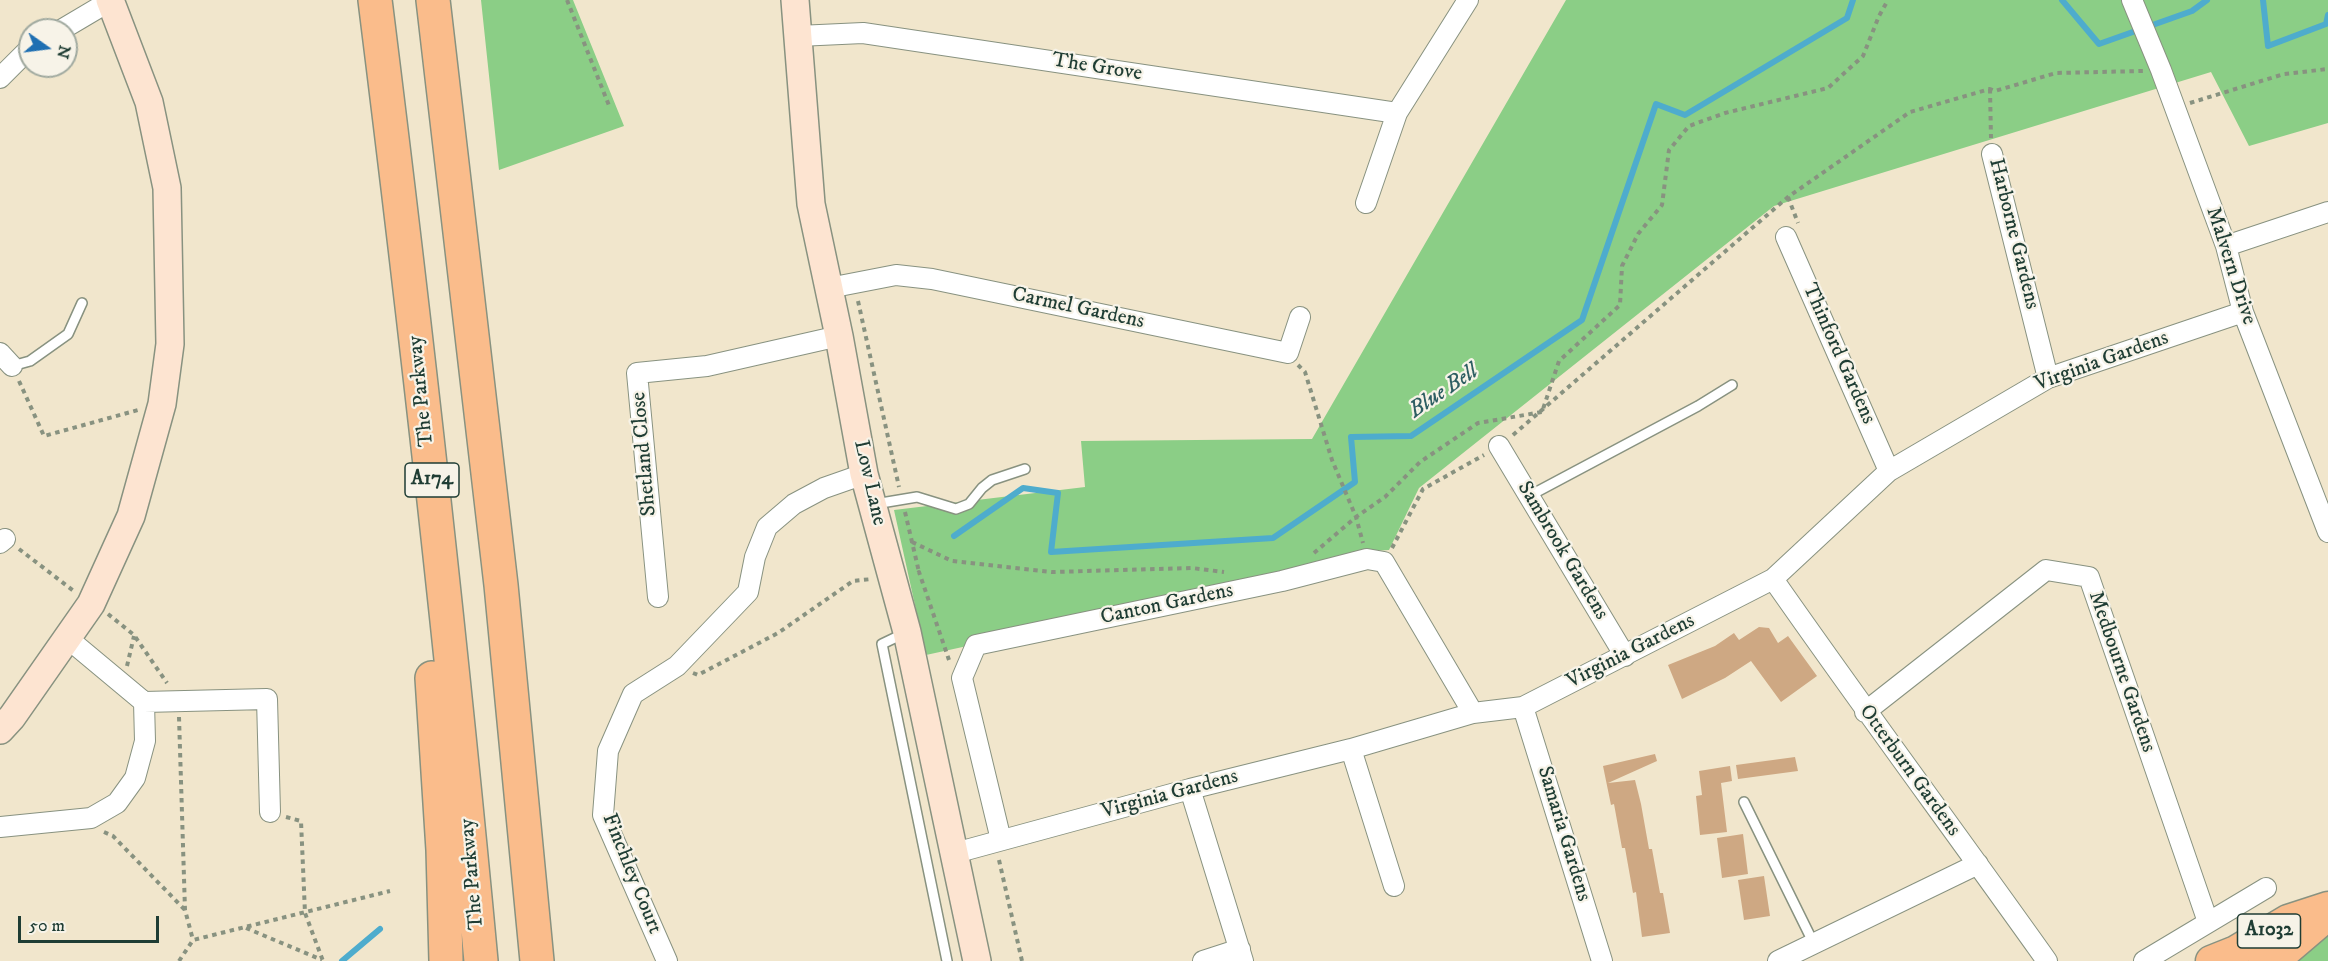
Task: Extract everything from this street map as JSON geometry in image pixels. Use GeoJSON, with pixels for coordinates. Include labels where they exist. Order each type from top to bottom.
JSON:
{"type":"FeatureCollection","features":[{"type":"Feature","properties":{"kind":"highway","name":"The Parkway"},"geometry":{"type":"LineString","coordinates":[[375,0],[411,291],[462,753],[481,961]]}},
{"type":"Feature","properties":{"kind":"highway","name":"A174"},"geometry":{"type":"LineString","coordinates":[[433,0],[500,573],[537,961]]}},
{"type":"Feature","properties":{"kind":"highway","name":"A174"},"geometry":{"type":"LineString","coordinates":[[411,291],[416,489],[433,685],[443,850],[446,961]]}},
{"type":"Feature","properties":{"kind":"main road","name":"Low Lane"},"geometry":{"type":"LineString","coordinates":[[795,0],[811,204],[839,336],[864,474],[907,632],[977,961]]}},
{"type":"Feature","properties":{"kind":"main road"},"geometry":{"type":"LineString","coordinates":[[0,730],[12,717],[91,603],[131,516],[162,404],[170,344],[167,188],[149,102],[110,1]]}},
{"type":"Feature","properties":{"kind":"main road","name":"A1032"},"geometry":{"type":"LineString","coordinates":[[2211,961],[2236,951],[2288,920],[2328,907]]}},
{"type":"Feature","properties":{"kind":"main road","name":"A1032"},"geometry":{"type":"LineString","coordinates":[[2281,957],[2328,915]]}},
{"type":"Feature","properties":{"kind":"street"},"geometry":{"type":"LineString","coordinates":[[1366,203],[1396,113],[1468,0]]}},
{"type":"Feature","properties":{"kind":"street","name":"Malvern Drive"},"geometry":{"type":"LineString","coordinates":[[2132,0],[2175,107],[2226,246],[2244,312],[2328,532]]}},
{"type":"Feature","properties":{"kind":"street"},"geometry":{"type":"LineString","coordinates":[[78,20],[110,1]]}},
{"type":"Feature","properties":{"kind":"street","name":"The Grove"},"geometry":{"type":"LineString","coordinates":[[798,36],[863,33],[1396,113]]}},
{"type":"Feature","properties":{"kind":"street"},"geometry":{"type":"LineString","coordinates":[[0,78],[18,60]]}},
{"type":"Feature","properties":{"kind":"street","name":"Harborne Gardens"},"geometry":{"type":"LineString","coordinates":[[1992,154],[2048,378]]}},
{"type":"Feature","properties":{"kind":"street"},"geometry":{"type":"LineString","coordinates":[[2226,246],[2328,212]]}},
{"type":"Feature","properties":{"kind":"street","name":"Thinford Gardens"},"geometry":{"type":"LineString","coordinates":[[1786,237],[1889,471]]}},
{"type":"Feature","properties":{"kind":"street","name":"Carmel Gardens"},"geometry":{"type":"LineString","coordinates":[[829,288],[896,276],[932,279],[1288,353]]}},
{"type":"Feature","properties":{"kind":"street","name":"Virginia Gardens"},"geometry":{"type":"LineString","coordinates":[[955,853],[1190,789],[1351,749],[1473,713],[1523,707],[1773,579],[1889,471],[2048,378],[2244,312]]}},
{"type":"Feature","properties":{"kind":"street"},"geometry":{"type":"LineString","coordinates":[[1288,353],[1300,317]]}},
{"type":"Feature","properties":{"kind":"street","name":"Shetland Close"},"geometry":{"type":"LineString","coordinates":[[658,597],[637,373],[707,366],[839,336]]}},
{"type":"Feature","properties":{"kind":"street","name":"Sambrook Gardens"},"geometry":{"type":"LineString","coordinates":[[1499,446],[1625,656]]}},
{"type":"Feature","properties":{"kind":"street","name":"Finchley Court"},"geometry":{"type":"LineString","coordinates":[[667,961],[603,815],[608,751],[633,694],[677,666],[748,592],[754,557],[766,527],[794,504],[864,474]]}},
{"type":"Feature","properties":{"kind":"street"},"geometry":{"type":"LineString","coordinates":[[1376,560],[1473,713]]}},
{"type":"Feature","properties":{"kind":"street","name":"Canton Gardens"},"geometry":{"type":"LineString","coordinates":[[962,678],[976,645],[1376,560]]}},
{"type":"Feature","properties":{"kind":"street","name":"Medbourne Gardens"},"geometry":{"type":"LineString","coordinates":[[1865,711],[2046,570],[2088,577],[2208,922]]}},
{"type":"Feature","properties":{"kind":"street","name":"Otterburn Gardens"},"geometry":{"type":"LineString","coordinates":[[1773,579],[1865,711],[2047,961]]}},
{"type":"Feature","properties":{"kind":"street"},"geometry":{"type":"LineString","coordinates":[[66,637],[144,702],[267,699],[270,812]]}},
{"type":"Feature","properties":{"kind":"street"},"geometry":{"type":"LineString","coordinates":[[962,678],[998,841]]}},
{"type":"Feature","properties":{"kind":"street"},"geometry":{"type":"LineString","coordinates":[[0,827],[91,818],[117,803],[135,778],[146,741],[144,702]]}},
{"type":"Feature","properties":{"kind":"street","name":"Samaria Gardens"},"geometry":{"type":"LineString","coordinates":[[1523,707],[1602,961]]}},
{"type":"Feature","properties":{"kind":"street"},"geometry":{"type":"LineString","coordinates":[[1351,749],[1394,886]]}},
{"type":"Feature","properties":{"kind":"street"},"geometry":{"type":"LineString","coordinates":[[1190,789],[1241,955],[1203,961]]}},
{"type":"Feature","properties":{"kind":"street"},"geometry":{"type":"LineString","coordinates":[[1778,961],[1978,864]]}},
{"type":"Feature","properties":{"kind":"street"},"geometry":{"type":"LineString","coordinates":[[2144,961],[2266,888]]}},
{"type":"Feature","properties":{"kind":"lane"},"geometry":{"type":"LineString","coordinates":[[6,360],[30,361],[68,334],[81,303]]}},
{"type":"Feature","properties":{"kind":"lane"},"geometry":{"type":"LineString","coordinates":[[1529,496],[1698,406],[1732,385]]}},
{"type":"Feature","properties":{"kind":"lane"},"geometry":{"type":"LineString","coordinates":[[872,505],[917,497],[957,509],[969,504],[992,480],[1025,469]]}},
{"type":"Feature","properties":{"kind":"lane"},"geometry":{"type":"LineString","coordinates":[[907,632],[882,644],[946,961]]}},
{"type":"Feature","properties":{"kind":"lane"},"geometry":{"type":"LineString","coordinates":[[1744,802],[1814,944]]}},
{"type":"Feature","properties":{"kind":"path"},"geometry":{"type":"LineString","coordinates":[[567,0],[610,108]]}},
{"type":"Feature","properties":{"kind":"path"},"geometry":{"type":"LineString","coordinates":[[1542,412],[1559,361],[1620,305],[1622,266],[1638,234],[1662,205],[1669,150],[1675,142],[1689,126],[1725,113],[1828,88],[1863,56],[1888,0]]}},
{"type":"Feature","properties":{"kind":"path"},"geometry":{"type":"LineString","coordinates":[[2175,107],[2284,74],[2328,69]]}},
{"type":"Feature","properties":{"kind":"path"},"geometry":{"type":"LineString","coordinates":[[1376,560],[1423,489],[1499,446],[1542,412],[1788,197],[1910,112],[2056,73],[2161,70]]}},
{"type":"Feature","properties":{"kind":"path","name":"Harborne Gardens"},"geometry":{"type":"LineString","coordinates":[[1990,89],[1992,154]]}},
{"type":"Feature","properties":{"kind":"path"},"geometry":{"type":"LineString","coordinates":[[1288,353],[1305,372],[1332,460],[1376,560]]}},
{"type":"Feature","properties":{"kind":"path"},"geometry":{"type":"LineString","coordinates":[[6,360],[44,436],[162,404]]}},
{"type":"Feature","properties":{"kind":"path"},"geometry":{"type":"LineString","coordinates":[[1282,581],[1356,517],[1385,497],[1420,462],[1478,423],[1542,412]]}},
{"type":"Feature","properties":{"kind":"path"},"geometry":{"type":"LineString","coordinates":[[912,542],[952,561],[1052,572],[1192,568],[1226,573]]}},
{"type":"Feature","properties":{"kind":"path"},"geometry":{"type":"LineString","coordinates":[[677,666],[698,675],[778,633],[853,581],[893,578],[919,572],[949,662],[962,678]]}},
{"type":"Feature","properties":{"kind":"path"},"geometry":{"type":"LineString","coordinates":[[270,812],[301,822],[306,912],[322,960]]}},
{"type":"Feature","properties":{"kind":"path"},"geometry":{"type":"LineString","coordinates":[[72,820],[113,836],[185,910]]}},
{"type":"Feature","properties":{"kind":"path"},"geometry":{"type":"LineString","coordinates":[[998,841],[1022,961]]}},
{"type":"Feature","properties":{"kind":"path"},"geometry":{"type":"LineString","coordinates":[[179,961],[193,940],[390,891]]}},
{"type":"Feature","properties":{"kind":"path"},"geometry":{"type":"LineString","coordinates":[[244,927],[322,960]]}},
{"type":"Feature","properties":{"kind":"green space"},"geometry":{"type":"Polygon","coordinates":[[[481,0],[573,0],[624,126],[499,170],[481,0]]]}},
{"type":"Feature","properties":{"kind":"green space"},"geometry":{"type":"Polygon","coordinates":[[[1566,0],[2328,0],[2328,123],[2249,146],[2211,72],[1774,206],[1419,488],[1389,550],[1357,552],[1283,577],[926,655],[894,510],[1085,487],[1081,441],[1312,439],[1566,0]]]}},
{"type":"Feature","properties":{"kind":"green space"},"geometry":{"type":"Polygon","coordinates":[[[2328,936],[2328,961],[2294,961],[2328,936]]]}},
{"type":"Feature","properties":{"kind":"building"},"geometry":{"type":"Polygon","coordinates":[[[1759,627],[1769,628],[1778,643],[1788,636],[1817,676],[1781,702],[1751,661],[1725,678],[1682,699],[1668,665],[1715,646],[1734,633],[1739,640],[1759,627]]]}},
{"type":"Feature","properties":{"kind":"building"},"geometry":{"type":"Polygon","coordinates":[[[1655,754],[1657,761],[1608,783],[1635,780],[1649,849],[1652,849],[1660,893],[1663,893],[1670,933],[1642,937],[1636,892],[1633,893],[1625,848],[1622,848],[1614,804],[1611,805],[1603,766],[1655,754]]]}},
{"type":"Feature","properties":{"kind":"building"},"geometry":{"type":"Polygon","coordinates":[[[1795,757],[1798,771],[1738,779],[1736,765],[1795,757]]]}},
{"type":"Feature","properties":{"kind":"building"},"geometry":{"type":"Polygon","coordinates":[[[1730,766],[1732,781],[1721,783],[1727,832],[1700,835],[1696,796],[1702,795],[1699,771],[1730,766]]]}},
{"type":"Feature","properties":{"kind":"building"},"geometry":{"type":"Polygon","coordinates":[[[1743,834],[1748,874],[1722,878],[1717,838],[1743,834]]]}},
{"type":"Feature","properties":{"kind":"building"},"geometry":{"type":"Polygon","coordinates":[[[1764,876],[1770,916],[1744,920],[1738,880],[1764,876]]]}},
{"type":"Feature","properties":{"kind":"waterway","name":"Blue Bell"},"geometry":{"type":"LineString","coordinates":[[954,536],[1023,488],[1058,493],[1051,552],[1273,538],[1355,482],[1351,437],[1411,436],[1582,320],[1656,104],[1685,115],[1847,18],[1853,0]]}},
{"type":"Feature","properties":{"kind":"waterway","name":"Blue Bell"},"geometry":{"type":"LineString","coordinates":[[2062,0],[2099,44],[2192,11],[2207,0]]}},
{"type":"Feature","properties":{"kind":"waterway","name":"Blue Bell"},"geometry":{"type":"LineString","coordinates":[[2263,0],[2268,46],[2326,24],[2328,15]]}},
{"type":"Feature","properties":{"kind":"waterway"},"geometry":{"type":"LineString","coordinates":[[342,961],[380,929]]}}]}
